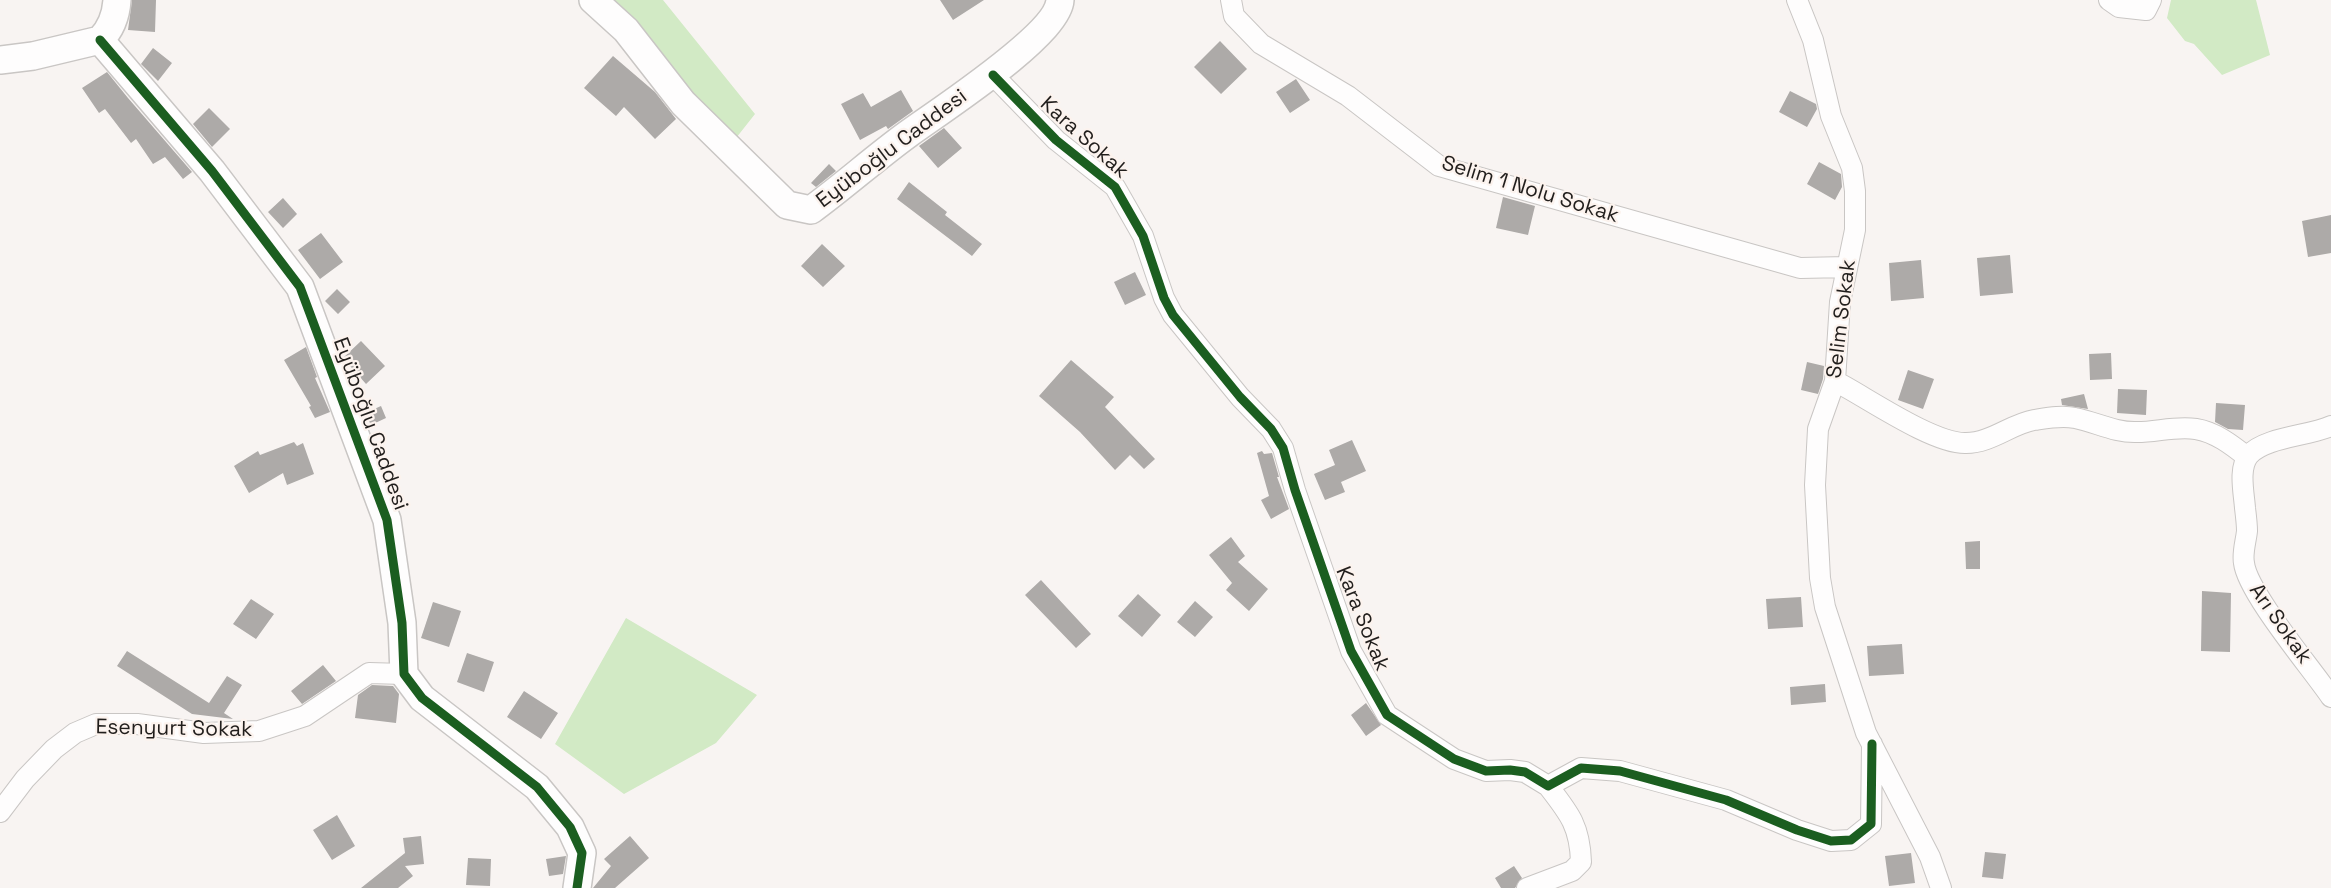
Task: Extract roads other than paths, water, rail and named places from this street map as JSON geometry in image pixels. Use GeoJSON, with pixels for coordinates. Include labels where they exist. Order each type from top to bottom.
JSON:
{"type":"FeatureCollection","features":[{"type":"Feature","properties":{"kind":"street"},"geometry":{"type":"LineString","coordinates":[[0,60],[33,56],[100,40],[109,31],[117,0]]}},
{"type":"Feature","properties":{"kind":"street","name":"Eyüboğlu Caddesi"},"geometry":{"type":"LineString","coordinates":[[593,0],[626,30],[683,103],[787,205],[811,210],[907,135],[993,75],[1046,26],[1059,7],[1060,0]]}},
{"type":"Feature","properties":{"kind":"street","name":"Selim 1 Nolu Sokak"},"geometry":{"type":"LineString","coordinates":[[1231,0],[1234,16],[1261,44],[1348,96],[1439,166],[1800,268],[1847,267]]}},
{"type":"Feature","properties":{"kind":"street","name":"Selim Sokak"},"geometry":{"type":"LineString","coordinates":[[1797,0],[1813,40],[1831,116],[1852,168],[1855,191],[1855,230],[1840,302],[1835,381],[1818,429],[1815,485],[1820,578],[1825,607],[1866,733],[1930,857],[1941,888]]}},
{"type":"Feature","properties":{"kind":"street"},"geometry":{"type":"LineString","coordinates":[[2109,0],[2119,7],[2146,10],[2151,0]]}},
{"type":"Feature","properties":{"kind":"street","name":"Eyüboğlu Caddesi"},"geometry":{"type":"LineString","coordinates":[[100,40],[212,171],[300,287],[387,520],[402,623],[404,674]]}},
{"type":"Feature","properties":{"kind":"street","name":"Kara Sokak"},"geometry":{"type":"LineString","coordinates":[[993,75],[1056,140],[1115,187],[1143,236],[1164,298],[1173,315],[1240,397],[1271,429],[1283,448],[1295,490],[1351,651],[1387,715],[1454,759],[1486,771],[1525,772],[1548,786]]}},
{"type":"Feature","properties":{"kind":"street"},"geometry":{"type":"LineString","coordinates":[[1835,381],[1891,413],[1940,437],[1965,443],[1984,440],[2032,420],[2060,417],[2074,418],[2110,429],[2136,432],[2165,428],[2197,429],[2223,439],[2247,457],[2273,442],[2331,426]]}},
{"type":"Feature","properties":{"kind":"street","name":"Arı Sokak"},"geometry":{"type":"LineString","coordinates":[[2247,457],[2243,472],[2247,530],[2243,562],[2247,576],[2261,600],[2331,697]]}},
{"type":"Feature","properties":{"kind":"street","name":"Esenyurt Sokak"},"geometry":{"type":"LineString","coordinates":[[0,812],[25,779],[54,749],[75,732],[96,724],[137,724],[204,733],[259,731],[305,716],[369,673],[404,674]]}},
{"type":"Feature","properties":{"kind":"street"},"geometry":{"type":"LineString","coordinates":[[404,674],[422,698],[537,787],[570,827],[582,853],[577,888]]}},
{"type":"Feature","properties":{"kind":"street"},"geometry":{"type":"LineString","coordinates":[[1527,888],[1572,872],[1581,862],[1581,839],[1570,816],[1548,786],[1581,768],[1620,771],[1726,800],[1797,830],[1831,841],[1851,840],[1871,824],[1872,744]]}}]}
